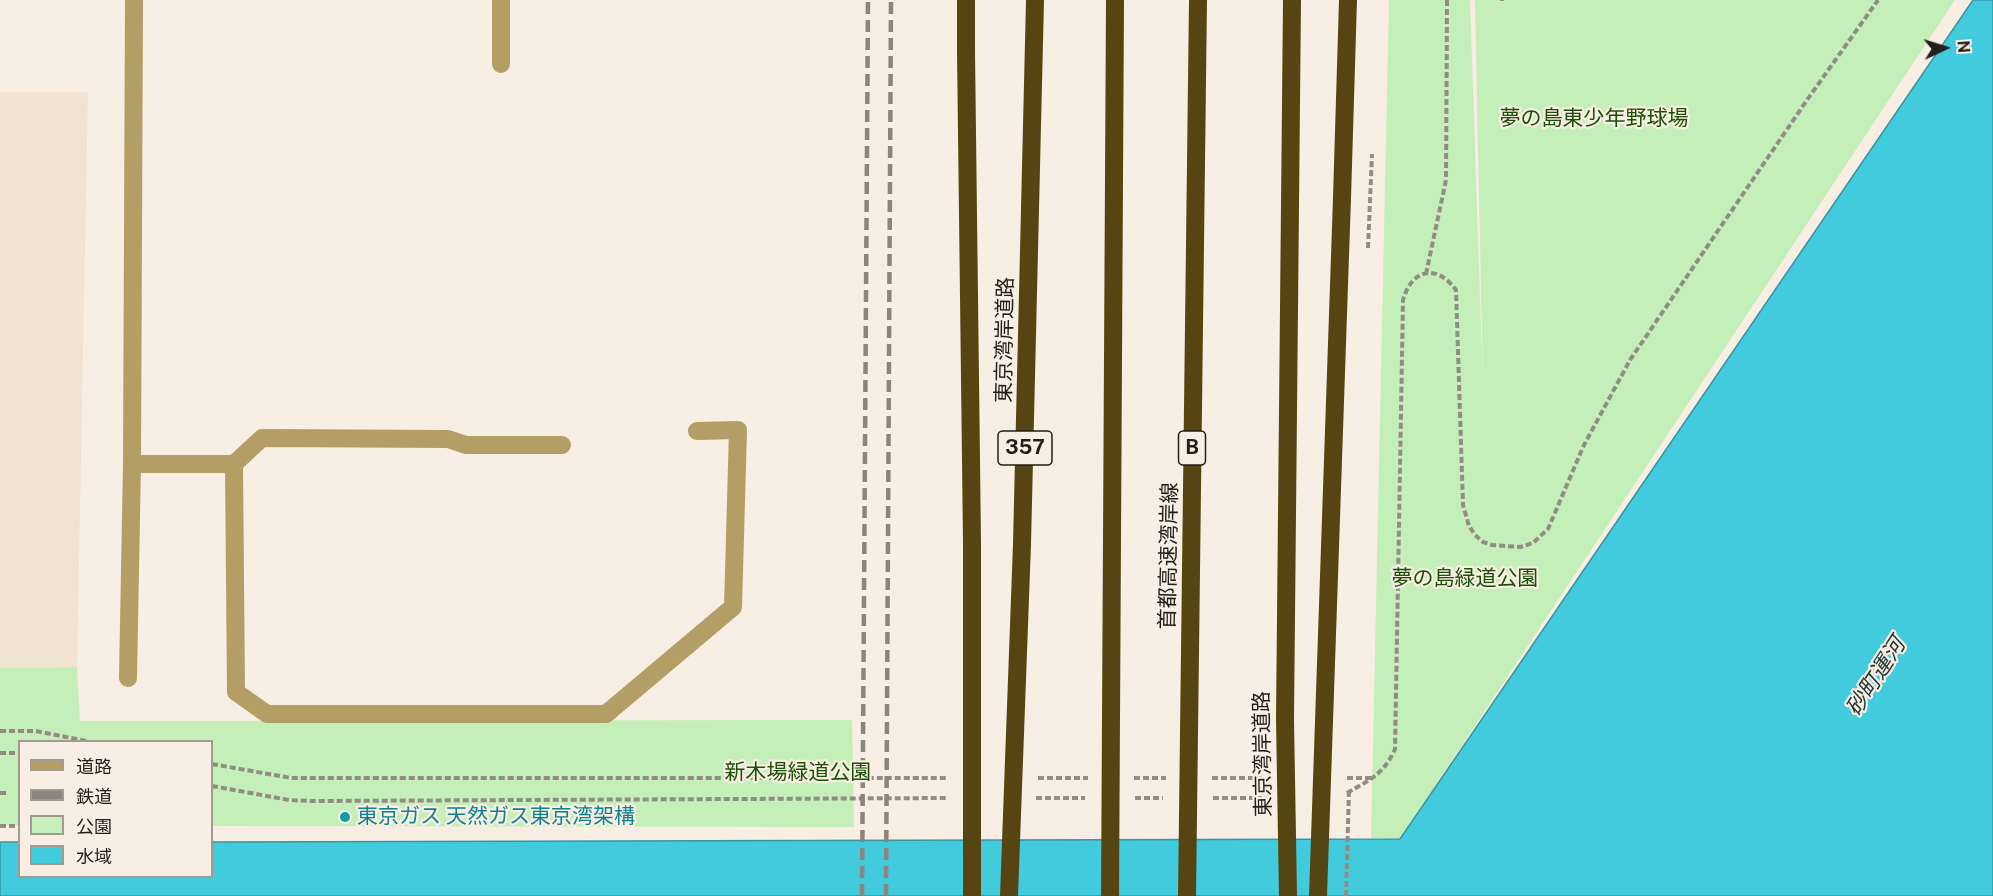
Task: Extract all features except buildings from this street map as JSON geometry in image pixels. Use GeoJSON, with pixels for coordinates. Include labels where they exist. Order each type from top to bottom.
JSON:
{"type":"FeatureCollection","features":[{"type":"Feature","properties":{"kind":"highway","name":"357"},"geometry":{"type":"LineString","coordinates":[[966,0],[972,542],[972,896]]}},
{"type":"Feature","properties":{"kind":"highway","name":"東京湾岸道路"},"geometry":{"type":"LineString","coordinates":[[1009,896],[1022,544],[1035,0]]}},
{"type":"Feature","properties":{"kind":"highway"},"geometry":{"type":"LineString","coordinates":[[1110,896],[1115,0]]}},
{"type":"Feature","properties":{"kind":"highway","name":"首都高速湾岸線"},"geometry":{"type":"LineString","coordinates":[[1187,896],[1198,0]]}},
{"type":"Feature","properties":{"kind":"highway","name":"東京湾岸道路"},"geometry":{"type":"LineString","coordinates":[[1288,896],[1285,719],[1292,0]]}},
{"type":"Feature","properties":{"kind":"highway"},"geometry":{"type":"LineString","coordinates":[[1318,896],[1348,0]]}},
{"type":"Feature","properties":{"kind":"street"},"geometry":{"type":"LineString","coordinates":[[128,678],[132,464],[134,0]]}},
{"type":"Feature","properties":{"kind":"street"},"geometry":{"type":"LineString","coordinates":[[501,0],[501,64]]}},
{"type":"Feature","properties":{"kind":"street"},"geometry":{"type":"LineString","coordinates":[[234,464],[236,692],[267,714],[606,714],[733,607],[738,430],[697,431]]}},
{"type":"Feature","properties":{"kind":"street"},"geometry":{"type":"LineString","coordinates":[[132,464],[234,464],[262,438],[448,439],[466,445],[562,445]]}},
{"type":"Feature","properties":{"kind":"path"},"geometry":{"type":"LineString","coordinates":[[1426,273],[1446,180],[1448,0]]}},
{"type":"Feature","properties":{"kind":"path"},"geometry":{"type":"LineString","coordinates":[[1338,798],[1374,778],[1390,760],[1397,736],[1403,300],[1414,278],[1426,273],[1441,275],[1456,290],[1465,515],[1469,526],[1483,542],[1503,547],[1520,547],[1533,543],[1548,529],[1584,445],[1630,360],[1878,0]]}},
{"type":"Feature","properties":{"kind":"path"},"geometry":{"type":"LineString","coordinates":[[0,731],[36,731],[86,740]]}},
{"type":"Feature","properties":{"kind":"path"},"geometry":{"type":"LineString","coordinates":[[0,753],[18,753]]}},
{"type":"Feature","properties":{"kind":"path"},"geometry":{"type":"LineString","coordinates":[[213,764],[291,778],[947,778]]}},
{"type":"Feature","properties":{"kind":"path"},"geometry":{"type":"LineString","coordinates":[[1030,778],[1089,778]]}},
{"type":"Feature","properties":{"kind":"path"},"geometry":{"type":"LineString","coordinates":[[1125,778],[1172,778]]}},
{"type":"Feature","properties":{"kind":"path"},"geometry":{"type":"LineString","coordinates":[[1208,778],[1267,778]]}},
{"type":"Feature","properties":{"kind":"path"},"geometry":{"type":"LineString","coordinates":[[1338,778],[1374,778]]}},
{"type":"Feature","properties":{"kind":"path"},"geometry":{"type":"LineString","coordinates":[[213,786],[289,800],[311,801],[948,798]]}},
{"type":"Feature","properties":{"kind":"path"},"geometry":{"type":"LineString","coordinates":[[0,793],[8,793]]}},
{"type":"Feature","properties":{"kind":"path"},"geometry":{"type":"LineString","coordinates":[[1031,798],[1090,798]]}},
{"type":"Feature","properties":{"kind":"path"},"geometry":{"type":"LineString","coordinates":[[1125,798],[1172,798]]}},
{"type":"Feature","properties":{"kind":"path"},"geometry":{"type":"LineString","coordinates":[[1208,798],[1267,798]]}},
{"type":"Feature","properties":{"kind":"path"},"geometry":{"type":"LineString","coordinates":[[0,826],[18,826]]}},
{"type":"Feature","properties":{"kind":"shaded area"},"geometry":{"type":"Polygon","coordinates":[[[0,92],[88,92],[77,667],[0,668],[0,92]]]}},
{"type":"Feature","properties":{"kind":"green space","name":"夢の島緑道公園"},"geometry":{"type":"Polygon","coordinates":[[[1389,0],[1470,0],[1483,387],[1475,0],[1955,0],[1400,839],[1371,838],[1389,0]]]}},
{"type":"Feature","properties":{"kind":"green space","name":"新木場緑道公園"},"geometry":{"type":"Polygon","coordinates":[[[77,667],[80,721],[852,720],[854,827],[213,826],[213,740],[18,740],[18,825],[0,825],[0,668],[77,667]]]}},
{"type":"Feature","properties":{"kind":"water","name":"砂町運河"},"geometry":{"type":"Polygon","coordinates":[[[1973,0],[1993,0],[1993,896],[0,896],[0,842],[18,842],[18,878],[213,878],[213,842],[1400,839],[1973,0]]]}},
{"type":"Feature","properties":{"kind":"railway"},"geometry":{"type":"LineString","coordinates":[[862,896],[868,0]]}},
{"type":"Feature","properties":{"kind":"railway"},"geometry":{"type":"LineString","coordinates":[[886,896],[891,0]]}},
{"type":"Feature","properties":{"kind":"place","name":"東京ガス 天然ガス東京湾架構"},"geometry":{"type":"Point","coordinates":[345,817]}},
{"type":"Feature","properties":{"kind":"park label","name":"夢の島東少年野球場"},"geometry":{"type":"Point","coordinates":[1594,119]}}]}
